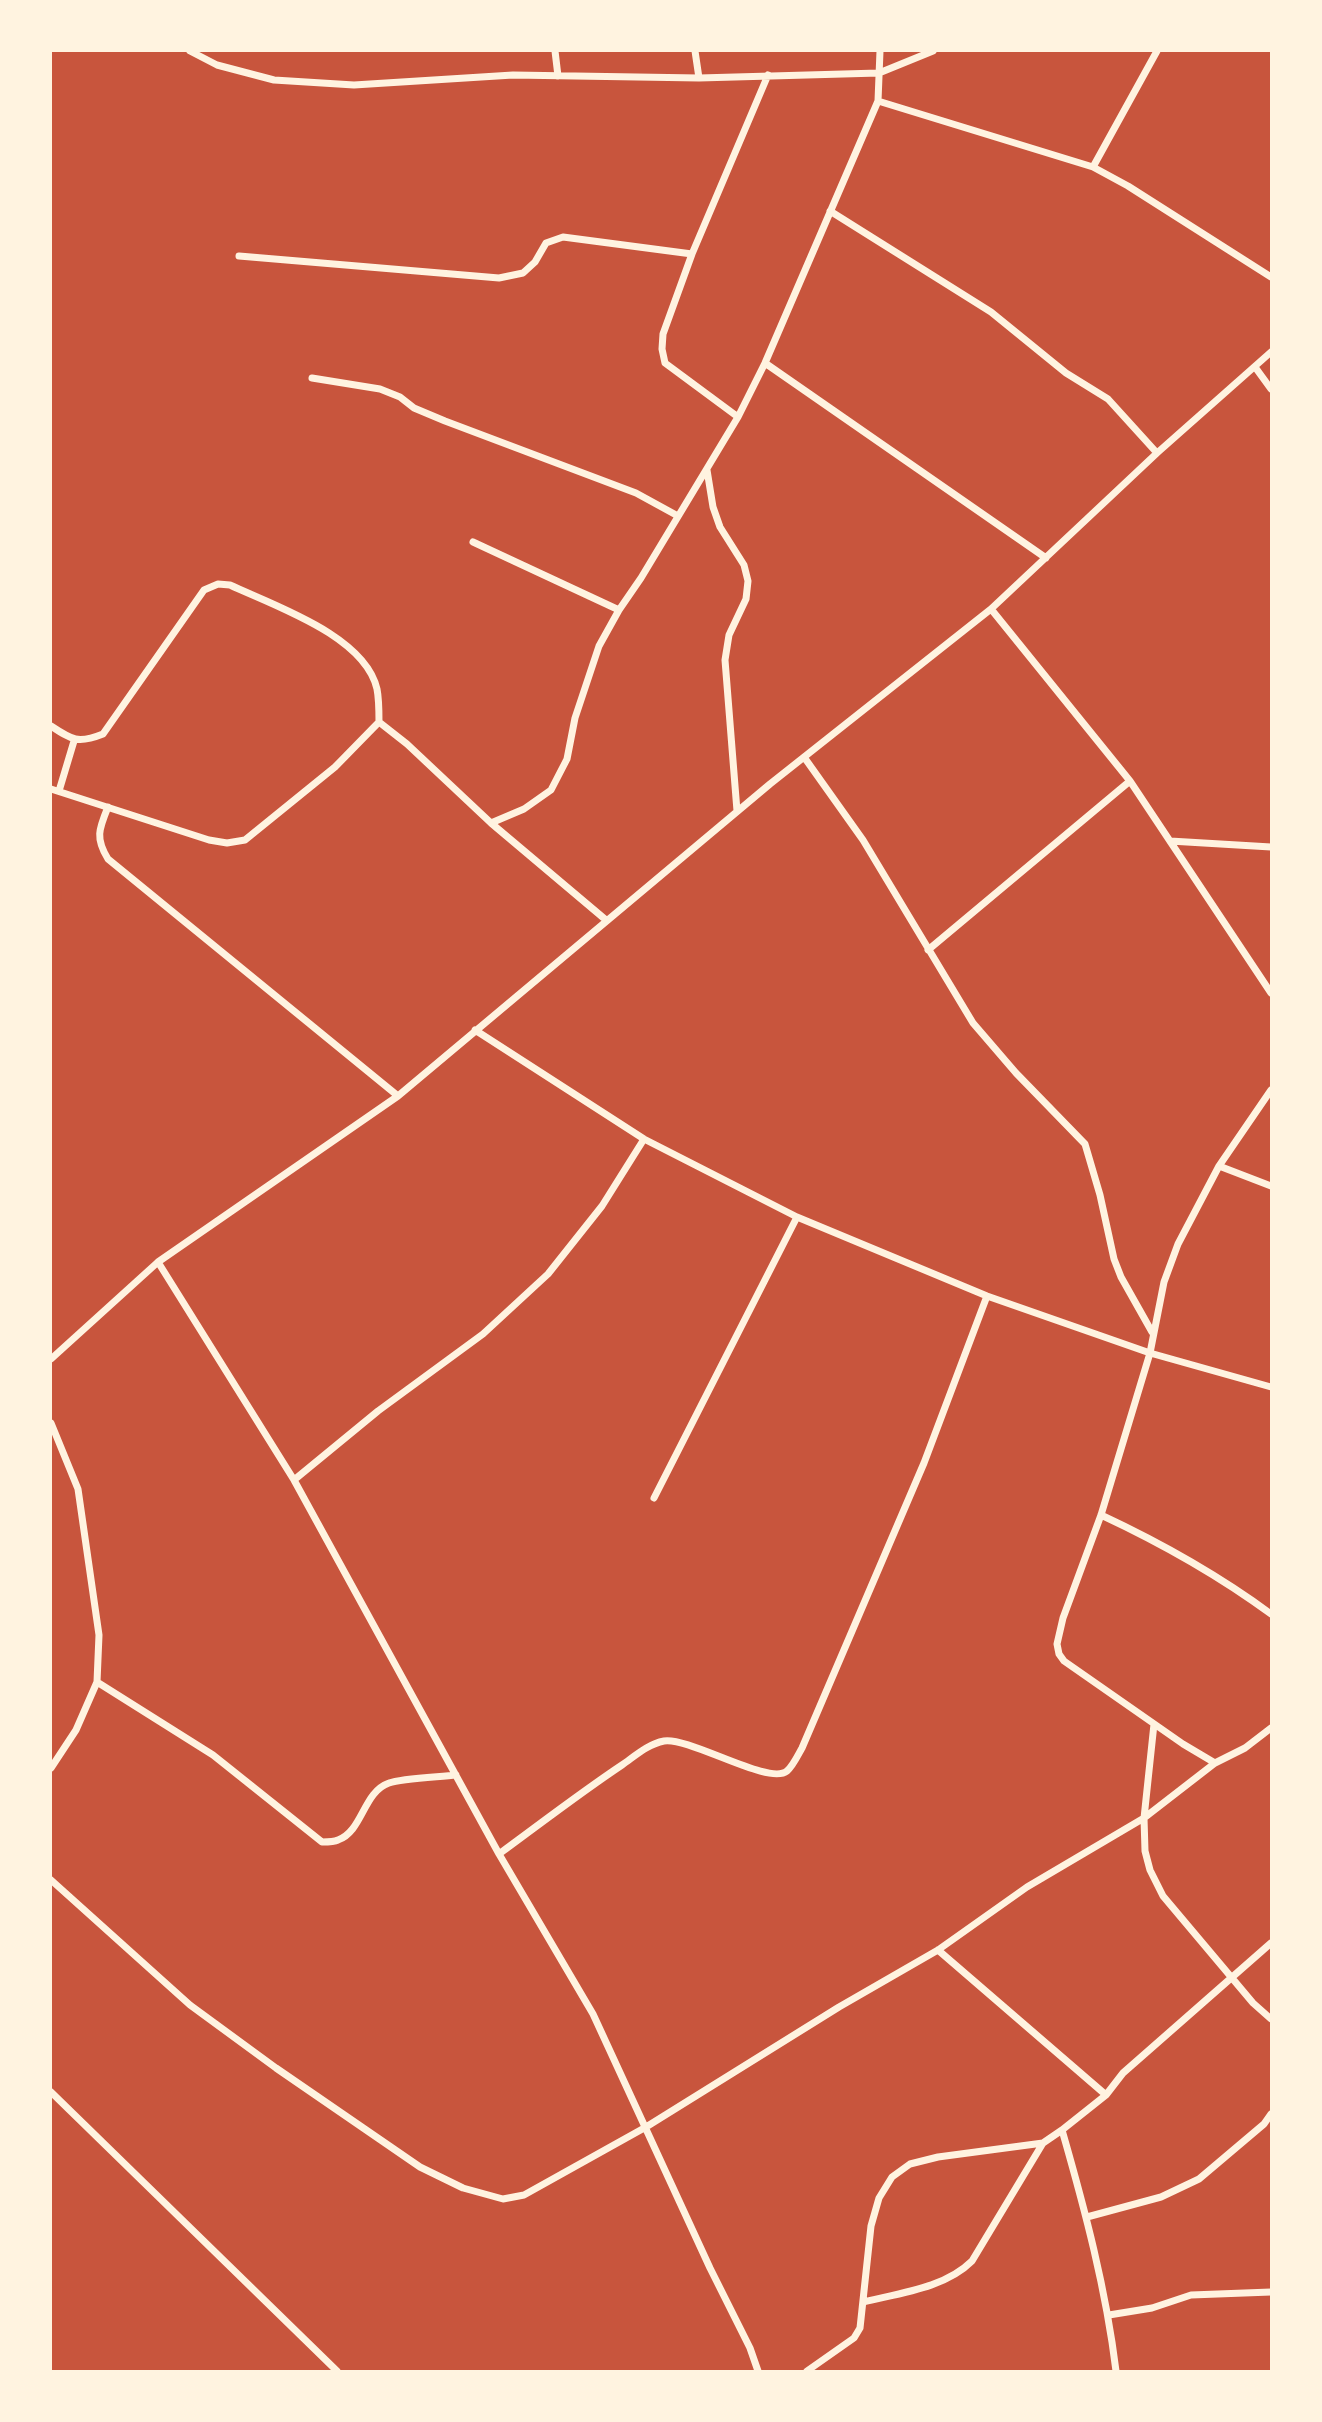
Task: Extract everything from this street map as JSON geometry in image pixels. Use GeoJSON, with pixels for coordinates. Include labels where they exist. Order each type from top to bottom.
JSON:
{"type":"FeatureCollection","features":[{"type":"Feature","properties":{"kind":"street"},"geometry":{"type":"LineString","coordinates":[[190,51],[217,65],[274,80],[354,85],[513,75],[698,78],[879,73],[933,51]]}},
{"type":"Feature","properties":{"kind":"street"},"geometry":{"type":"LineString","coordinates":[[555,51],[558,76]]}},
{"type":"Feature","properties":{"kind":"street"},"geometry":{"type":"LineString","coordinates":[[695,51],[698,78]]}},
{"type":"Feature","properties":{"kind":"street"},"geometry":{"type":"LineString","coordinates":[[491,823],[524,809],[551,790],[567,760],[575,718],[599,646],[738,416],[765,363],[878,102],[880,51]]}},
{"type":"Feature","properties":{"kind":"street"},"geometry":{"type":"LineString","coordinates":[[1093,167],[1157,51]]}},
{"type":"Feature","properties":{"kind":"street"},"geometry":{"type":"LineString","coordinates":[[738,416],[665,363],[663,334],[692,254],[768,75]]}},
{"type":"Feature","properties":{"kind":"street"},"geometry":{"type":"LineString","coordinates":[[878,102],[1093,167],[1128,186],[1271,277]]}},
{"type":"Feature","properties":{"kind":"street"},"geometry":{"type":"LineString","coordinates":[[830,211],[991,312],[1066,373],[1108,399],[1157,453]]}},
{"type":"Feature","properties":{"kind":"street"},"geometry":{"type":"LineString","coordinates":[[239,256],[499,278],[523,272],[535,262],[546,243],[563,237],[692,254]]}},
{"type":"Feature","properties":{"kind":"street"},"geometry":{"type":"LineString","coordinates":[[51,1359],[159,1262],[398,1096],[737,811],[991,609],[1157,453],[1271,352]]}},
{"type":"Feature","properties":{"kind":"street"},"geometry":{"type":"LineString","coordinates":[[765,363],[1046,558]]}},
{"type":"Feature","properties":{"kind":"street"},"geometry":{"type":"LineString","coordinates":[[1255,367],[1271,389]]}},
{"type":"Feature","properties":{"kind":"street"},"geometry":{"type":"LineString","coordinates":[[312,378],[380,389],[445,421],[636,493],[678,516]]}},
{"type":"Feature","properties":{"kind":"street"},"geometry":{"type":"LineString","coordinates":[[706,469],[713,507],[720,527],[744,565],[748,582],[746,599],[729,635],[725,660],[737,811]]}},
{"type":"Feature","properties":{"kind":"street"},"geometry":{"type":"LineString","coordinates":[[473,541],[619,610]]}},
{"type":"Feature","properties":{"kind":"street"},"geometry":{"type":"LineString","coordinates":[[51,726],[74,741],[103,734],[204,590],[218,584],[230,585],[318,626],[362,659],[377,688],[379,722],[335,767],[244,839],[227,842],[209,840],[55,790],[74,741]]}},
{"type":"Feature","properties":{"kind":"street"},"geometry":{"type":"LineString","coordinates":[[991,609],[1130,781],[1271,993]]}},
{"type":"Feature","properties":{"kind":"street"},"geometry":{"type":"LineString","coordinates":[[379,722],[407,744],[491,823],[606,920]]}},
{"type":"Feature","properties":{"kind":"street"},"geometry":{"type":"LineString","coordinates":[[804,757],[863,840],[974,1023],[1016,1073],[1085,1144],[1097,1182],[1114,1259],[1121,1278],[1153,1333]]}},
{"type":"Feature","properties":{"kind":"street"},"geometry":{"type":"LineString","coordinates":[[928,950],[1130,781]]}},
{"type":"Feature","properties":{"kind":"street"},"geometry":{"type":"LineString","coordinates":[[108,807],[100,828],[99,846],[108,859],[398,1096]]}},
{"type":"Feature","properties":{"kind":"street"},"geometry":{"type":"LineString","coordinates":[[1170,841],[1271,847]]}},
{"type":"Feature","properties":{"kind":"street"},"geometry":{"type":"LineString","coordinates":[[475,1030],[644,1139],[797,1217],[987,1296],[1150,1353],[1271,1387]]}},
{"type":"Feature","properties":{"kind":"street"},"geometry":{"type":"LineString","coordinates":[[1215,1763],[1064,1661],[1057,1644],[1063,1618],[1101,1516],[1150,1353],[1164,1282],[1178,1244],[1219,1166],[1271,1090]]}},
{"type":"Feature","properties":{"kind":"street"},"geometry":{"type":"LineString","coordinates":[[294,1480],[378,1411],[483,1334],[548,1274],[601,1206],[644,1139]]}},
{"type":"Feature","properties":{"kind":"street"},"geometry":{"type":"LineString","coordinates":[[1219,1166],[1271,1186]]}},
{"type":"Feature","properties":{"kind":"street"},"geometry":{"type":"LineString","coordinates":[[654,1498],[797,1217]]}},
{"type":"Feature","properties":{"kind":"street"},"geometry":{"type":"LineString","coordinates":[[159,1262],[294,1480],[499,1854],[593,2014],[710,2268],[750,2348],[758,2371]]}},
{"type":"Feature","properties":{"kind":"street"},"geometry":{"type":"LineString","coordinates":[[499,1854],[619,1766],[649,1746],[665,1741],[679,1742],[733,1762],[774,1773],[781,1774],[788,1770],[802,1748],[924,1463],[987,1296]]}},
{"type":"Feature","properties":{"kind":"street"},"geometry":{"type":"LineString","coordinates":[[51,1423],[78,1489],[99,1635],[97,1682],[76,1730],[51,1768]]}},
{"type":"Feature","properties":{"kind":"street"},"geometry":{"type":"LineString","coordinates":[[1101,1516],[1154,1540],[1215,1576],[1271,1614]]}},
{"type":"Feature","properties":{"kind":"street"},"geometry":{"type":"LineString","coordinates":[[97,1682],[214,1755],[321,1842],[338,1841],[352,1831],[364,1808],[377,1791],[388,1783],[456,1775]]}},
{"type":"Feature","properties":{"kind":"street"},"geometry":{"type":"LineString","coordinates":[[1154,1724],[1144,1818],[1145,1851],[1150,1870],[1163,1896],[1232,1978],[1271,2019]]}},
{"type":"Feature","properties":{"kind":"street"},"geometry":{"type":"LineString","coordinates":[[51,1880],[190,2004],[276,2068],[420,2167],[463,2188],[503,2199],[524,2195],[646,2127],[839,2007],[938,1950],[1027,1887],[1144,1818],[1215,1763],[1245,1748],[1271,1728]]}},
{"type":"Feature","properties":{"kind":"street"},"geometry":{"type":"LineString","coordinates":[[863,2302],[940,2282],[960,2274],[972,2261],[1044,2143],[1106,2095],[1123,2073],[1271,1943]]}},
{"type":"Feature","properties":{"kind":"street"},"geometry":{"type":"LineString","coordinates":[[938,1950],[1106,2095]]}},
{"type":"Feature","properties":{"kind":"street"},"geometry":{"type":"LineString","coordinates":[[51,2092],[337,2371]]}},
{"type":"Feature","properties":{"kind":"street"},"geometry":{"type":"LineString","coordinates":[[1087,2217],[1161,2197],[1199,2179],[1264,2124],[1271,2114]]}},
{"type":"Feature","properties":{"kind":"street"},"geometry":{"type":"LineString","coordinates":[[1062,2130],[1087,2217],[1109,2315],[1116,2371]]}},
{"type":"Feature","properties":{"kind":"street"},"geometry":{"type":"LineString","coordinates":[[807,2371],[854,2339],[860,2328],[871,2226],[879,2197],[892,2177],[911,2164],[938,2157],[1044,2143]]}},
{"type":"Feature","properties":{"kind":"street"},"geometry":{"type":"LineString","coordinates":[[1109,2315],[1152,2308],[1191,2295],[1271,2292]]}}]}
